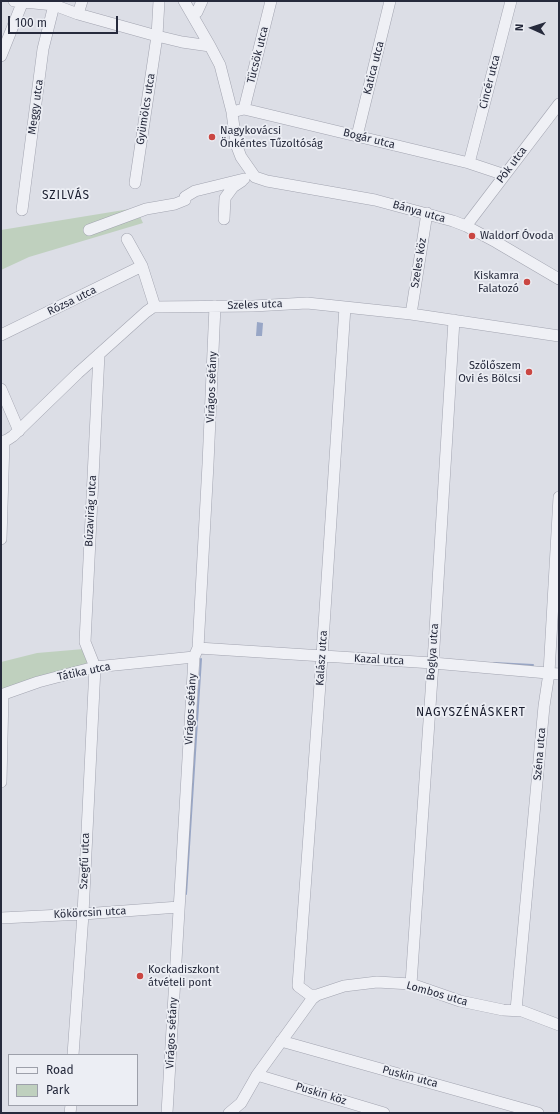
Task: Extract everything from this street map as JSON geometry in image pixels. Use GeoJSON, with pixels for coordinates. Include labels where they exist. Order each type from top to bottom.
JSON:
{"type":"FeatureCollection","features":[{"type":"Feature","properties":{"kind":"street"},"geometry":{"type":"LineString","coordinates":[[14,1],[54,6],[157,36],[182,42],[210,46]]}},
{"type":"Feature","properties":{"kind":"street"},"geometry":{"type":"LineString","coordinates":[[78,14],[82,1]]}},
{"type":"Feature","properties":{"kind":"street","name":"Gyümölcs utca"},"geometry":{"type":"LineString","coordinates":[[135,183],[157,36],[159,1]]}},
{"type":"Feature","properties":{"kind":"street"},"geometry":{"type":"LineString","coordinates":[[89,230],[146,209],[176,204],[184,200],[185,197],[195,191],[255,177],[243,161],[235,139],[232,112],[222,71],[210,46],[184,1]]}},
{"type":"Feature","properties":{"kind":"street"},"geometry":{"type":"LineString","coordinates":[[192,15],[197,12],[202,1]]}},
{"type":"Feature","properties":{"kind":"street","name":"Tücsök utca"},"geometry":{"type":"LineString","coordinates":[[244,109],[271,1]]}},
{"type":"Feature","properties":{"kind":"street","name":"Katica utca"},"geometry":{"type":"LineString","coordinates":[[357,136],[390,1]]}},
{"type":"Feature","properties":{"kind":"street","name":"Cincér utca"},"geometry":{"type":"LineString","coordinates":[[470,163],[511,1]]}},
{"type":"Feature","properties":{"kind":"street"},"geometry":{"type":"LineString","coordinates":[[1,56],[23,2]]}},
{"type":"Feature","properties":{"kind":"street","name":"Meggy utca"},"geometry":{"type":"LineString","coordinates":[[22,210],[43,49],[54,6]]}},
{"type":"Feature","properties":{"kind":"street","name":"Pók utca"},"geometry":{"type":"LineString","coordinates":[[466,226],[559,104]]}},
{"type":"Feature","properties":{"kind":"street","name":"Bogár utca"},"geometry":{"type":"LineString","coordinates":[[232,112],[244,109],[470,163],[505,175]]}},
{"type":"Feature","properties":{"kind":"street","name":"Bánya utca"},"geometry":{"type":"LineString","coordinates":[[255,177],[267,181],[375,200],[427,213],[466,226],[557,274]]}},
{"type":"Feature","properties":{"kind":"street"},"geometry":{"type":"LineString","coordinates":[[224,219],[225,198],[233,188],[244,179]]}},
{"type":"Feature","properties":{"kind":"street","name":"Szeles köz"},"geometry":{"type":"LineString","coordinates":[[411,314],[427,213]]}},
{"type":"Feature","properties":{"kind":"street"},"geometry":{"type":"LineString","coordinates":[[1,539],[2,441],[11,438],[19,431],[57,393],[146,312],[155,307],[142,266],[127,238]]}},
{"type":"Feature","properties":{"kind":"street","name":"Rózsa utca"},"geometry":{"type":"LineString","coordinates":[[1,335],[142,266]]}},
{"type":"Feature","properties":{"kind":"street","name":"Szeles utca"},"geometry":{"type":"LineString","coordinates":[[155,307],[306,303],[411,314],[559,336]]}},
{"type":"Feature","properties":{"kind":"street","name":"Virágos sétány"},"geometry":{"type":"LineString","coordinates":[[167,1113],[208,464],[215,306]]}},
{"type":"Feature","properties":{"kind":"street","name":"Kalász utca"},"geometry":{"type":"LineString","coordinates":[[317,994],[310,995],[298,986],[322,656],[344,307]]}},
{"type":"Feature","properties":{"kind":"street","name":"Boglya utca"},"geometry":{"type":"LineString","coordinates":[[411,984],[454,320]]}},
{"type":"Feature","properties":{"kind":"street","name":"Búzavirág utca"},"geometry":{"type":"LineString","coordinates":[[95,667],[85,642],[100,354]]}},
{"type":"Feature","properties":{"kind":"street"},"geometry":{"type":"LineString","coordinates":[[1,389],[19,431]]}},
{"type":"Feature","properties":{"kind":"street","name":"Széna utca"},"geometry":{"type":"LineString","coordinates":[[516,1010],[544,706],[554,674],[559,497]]}},
{"type":"Feature","properties":{"kind":"street","name":"Kazal utca"},"geometry":{"type":"LineString","coordinates":[[196,653],[322,656],[433,662],[554,674]]}},
{"type":"Feature","properties":{"kind":"street","name":"Tátika utca"},"geometry":{"type":"LineString","coordinates":[[2,694],[38,682],[95,667],[196,653]]}},
{"type":"Feature","properties":{"kind":"street","name":"Szegfű utca"},"geometry":{"type":"LineString","coordinates":[[74,1054],[83,914],[95,667]]}},
{"type":"Feature","properties":{"kind":"street"},"geometry":{"type":"LineString","coordinates":[[1,782],[2,694]]}},
{"type":"Feature","properties":{"kind":"street","name":"Kökörcsin utca"},"geometry":{"type":"LineString","coordinates":[[1,918],[179,907]]}},
{"type":"Feature","properties":{"kind":"street","name":"Lombos utca"},"geometry":{"type":"LineString","coordinates":[[317,994],[344,986],[371,983],[411,984],[460,1001],[488,1007],[516,1010],[559,1025]]}},
{"type":"Feature","properties":{"kind":"street"},"geometry":{"type":"LineString","coordinates":[[229,1113],[241,1103],[257,1075],[280,1041],[317,994]]}},
{"type":"Feature","properties":{"kind":"street","name":"Puskin utca"},"geometry":{"type":"LineString","coordinates":[[280,1041],[509,1109],[538,1113]]}},
{"type":"Feature","properties":{"kind":"street","name":"Puskin köz"},"geometry":{"type":"LineString","coordinates":[[257,1075],[384,1113]]}},
{"type":"Feature","properties":{"kind":"green space"},"geometry":{"type":"Polygon","coordinates":[[[136,208],[143,223],[29,257],[1,270],[1,230],[136,208]]]}},
{"type":"Feature","properties":{"kind":"green space"},"geometry":{"type":"Polygon","coordinates":[[[84,649],[89,665],[1,693],[1,662],[37,653],[84,649]]]}},
{"type":"Feature","properties":{"kind":"water"},"geometry":{"type":"Polygon","coordinates":[[[257,322],[263,323],[262,336],[256,336],[257,322]]]}},
{"type":"Feature","properties":{"kind":"waterway"},"geometry":{"type":"LineString","coordinates":[[186,894],[201,659]]}},
{"type":"Feature","properties":{"kind":"waterway"},"geometry":{"type":"LineString","coordinates":[[494,663],[533,665]]}},
{"type":"Feature","properties":{"kind":"place","name":"Nagykovácsi Önkéntes Tűzoltóság"},"geometry":{"type":"Point","coordinates":[212,137]}},
{"type":"Feature","properties":{"kind":"place","name":"Waldorf Óvoda"},"geometry":{"type":"Point","coordinates":[472,236]}},
{"type":"Feature","properties":{"kind":"place","name":"Kiskamra Falatozó"},"geometry":{"type":"Point","coordinates":[527,282]}},
{"type":"Feature","properties":{"kind":"place","name":"Szőlőszem Ovi és Bölcsi"},"geometry":{"type":"Point","coordinates":[529,372]}},
{"type":"Feature","properties":{"kind":"place","name":"Kockadiszkont átvételi pont"},"geometry":{"type":"Point","coordinates":[140,976]}},
{"type":"Feature","properties":{"kind":"district","name":"SZILVÁS"},"geometry":{"type":"Point","coordinates":[66,196]}},
{"type":"Feature","properties":{"kind":"district","name":"NAGYSZÉNÁSKERT"},"geometry":{"type":"Point","coordinates":[471,713]}}]}
